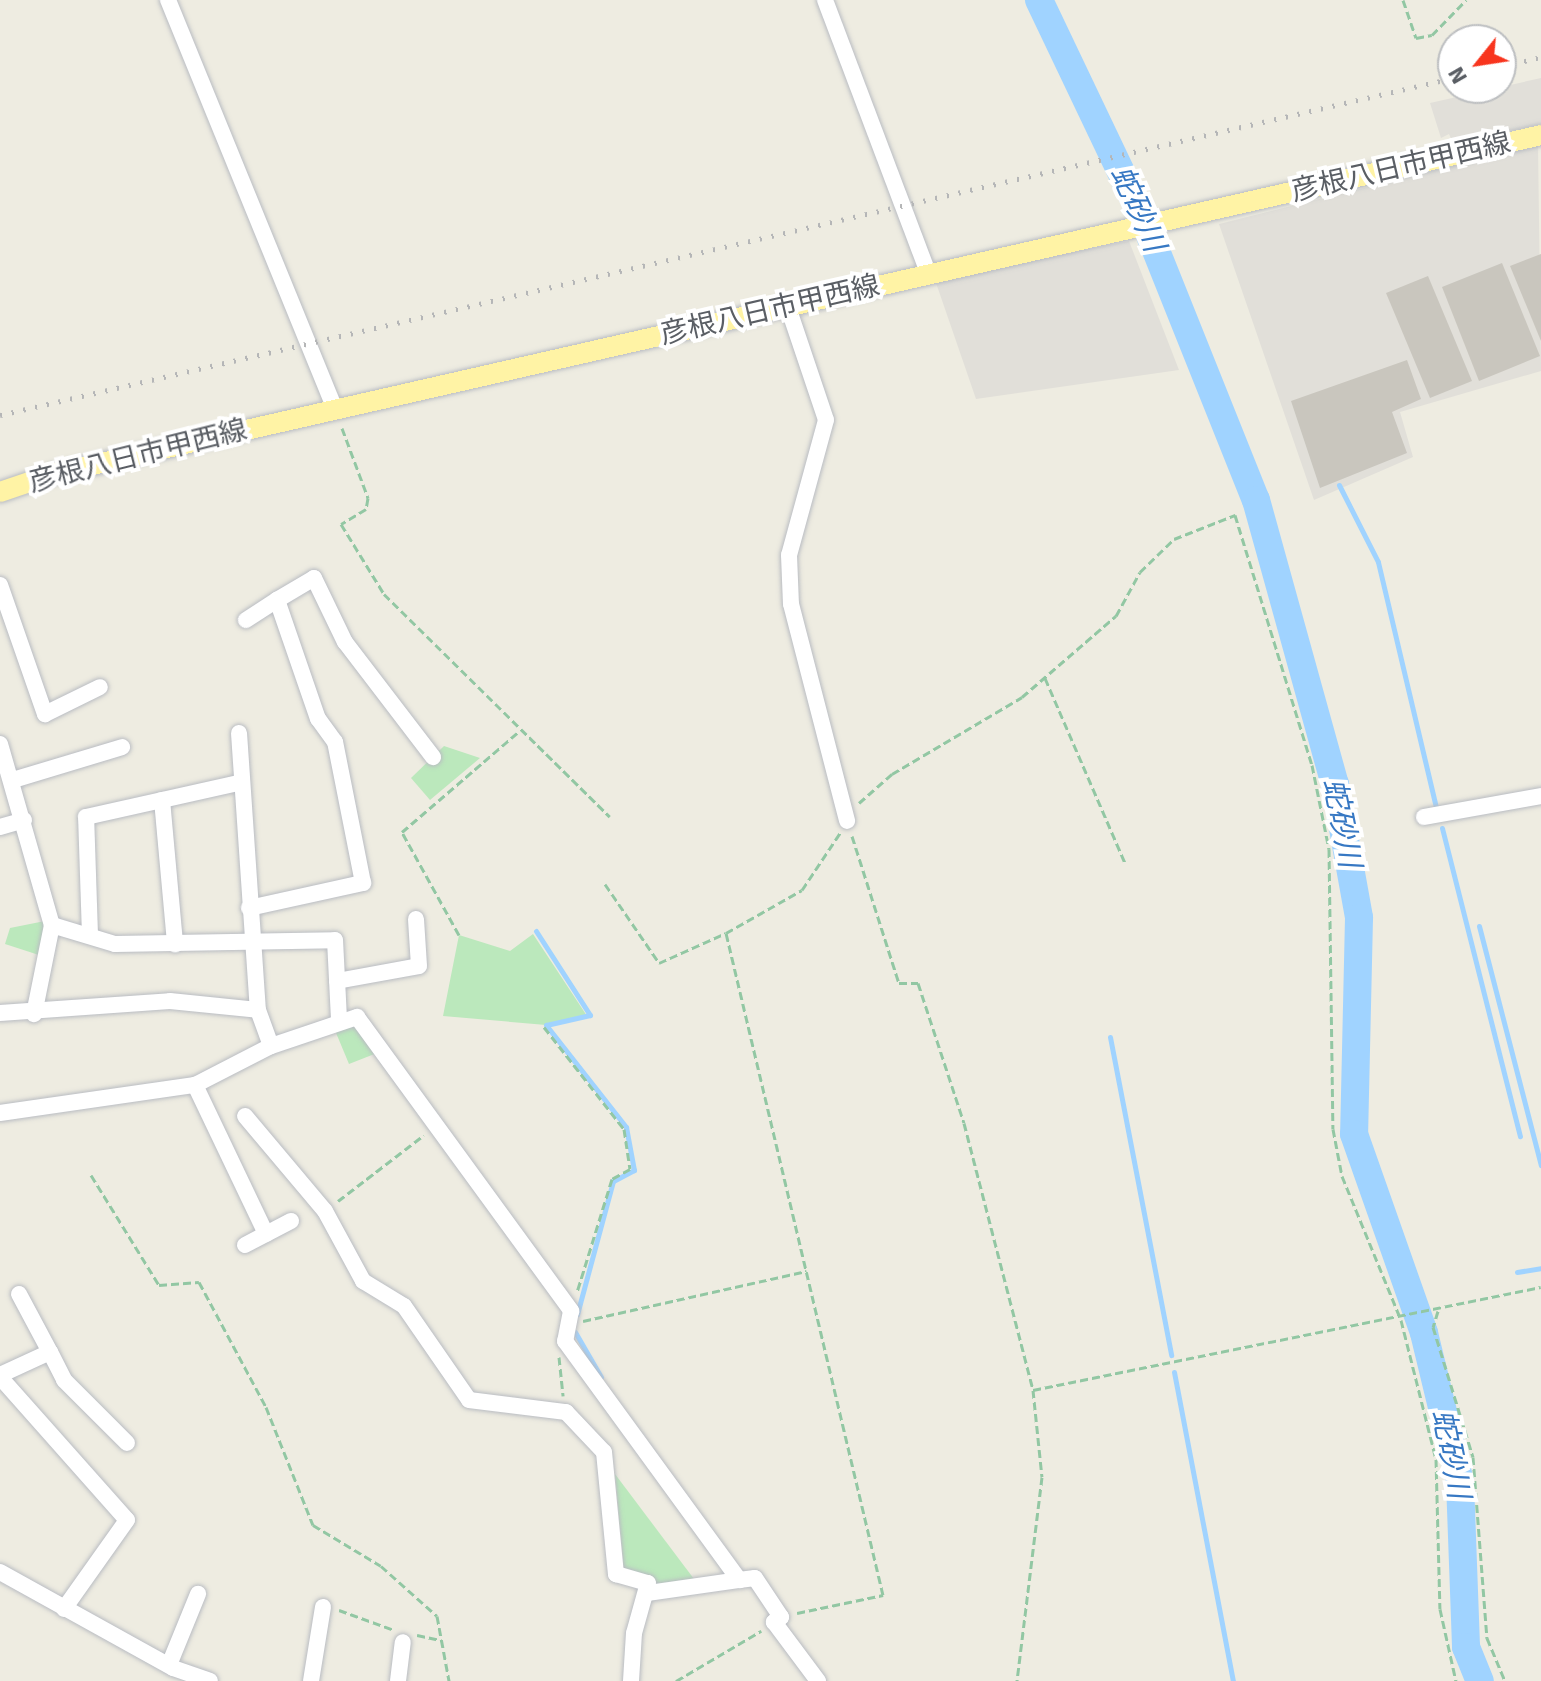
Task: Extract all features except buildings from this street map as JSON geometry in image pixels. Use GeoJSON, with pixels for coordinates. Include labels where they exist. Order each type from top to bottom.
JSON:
{"type":"FeatureCollection","features":[{"type":"Feature","properties":{"kind":"main road","name":"彦根八日市甲西線"},"geometry":{"type":"LineString","coordinates":[[0,492],[335,409],[1541,135]]}},
{"type":"Feature","properties":{"kind":"street"},"geometry":{"type":"LineString","coordinates":[[168,0],[335,409]]}},
{"type":"Feature","properties":{"kind":"street"},"geometry":{"type":"LineString","coordinates":[[825,0],[928,273]]}},
{"type":"Feature","properties":{"kind":"street"},"geometry":{"type":"LineString","coordinates":[[788,307],[826,420],[789,555],[791,604],[847,821]]}},
{"type":"Feature","properties":{"kind":"street"},"geometry":{"type":"LineString","coordinates":[[246,620],[314,578],[345,642],[433,757]]}},
{"type":"Feature","properties":{"kind":"street"},"geometry":{"type":"LineString","coordinates":[[0,585],[45,714],[100,687]]}},
{"type":"Feature","properties":{"kind":"street"},"geometry":{"type":"LineString","coordinates":[[249,908],[363,883],[335,742],[318,719],[277,600]]}},
{"type":"Feature","properties":{"kind":"street"},"geometry":{"type":"LineString","coordinates":[[239,733],[238,783],[258,1010],[271,1046]]}},
{"type":"Feature","properties":{"kind":"street"},"geometry":{"type":"LineString","coordinates":[[0,744],[13,780],[52,925],[34,1014]]}},
{"type":"Feature","properties":{"kind":"street"},"geometry":{"type":"LineString","coordinates":[[13,780],[122,747]]}},
{"type":"Feature","properties":{"kind":"street"},"geometry":{"type":"LineString","coordinates":[[90,935],[86,817],[238,783]]}},
{"type":"Feature","properties":{"kind":"street"},"geometry":{"type":"LineString","coordinates":[[1424,817],[1447,818],[1541,796]]}},
{"type":"Feature","properties":{"kind":"street"},"geometry":{"type":"LineString","coordinates":[[162,800],[175,944]]}},
{"type":"Feature","properties":{"kind":"street"},"geometry":{"type":"LineString","coordinates":[[0,827],[24,820]]}},
{"type":"Feature","properties":{"kind":"street"},"geometry":{"type":"LineString","coordinates":[[337,981],[419,966],[416,919]]}},
{"type":"Feature","properties":{"kind":"street"},"geometry":{"type":"LineString","coordinates":[[52,925],[115,944],[335,940],[339,1019]]}},
{"type":"Feature","properties":{"kind":"street"},"geometry":{"type":"LineString","coordinates":[[0,1013],[34,1014],[170,1001],[258,1010]]}},
{"type":"Feature","properties":{"kind":"street"},"geometry":{"type":"LineString","coordinates":[[0,1113],[195,1085],[271,1046],[339,1019],[357,1017],[739,1580]]}},
{"type":"Feature","properties":{"kind":"street"},"geometry":{"type":"LineString","coordinates":[[195,1085],[266,1234]]}},
{"type":"Feature","properties":{"kind":"street"},"geometry":{"type":"LineString","coordinates":[[245,1116],[325,1211],[363,1281],[404,1306],[469,1400],[566,1412],[604,1452],[616,1574],[648,1583],[648,1593],[634,1633],[631,1681]]}},
{"type":"Feature","properties":{"kind":"street"},"geometry":{"type":"LineString","coordinates":[[245,1245],[291,1221]]}},
{"type":"Feature","properties":{"kind":"street"},"geometry":{"type":"LineString","coordinates":[[19,1294],[64,1380],[127,1443]]}},
{"type":"Feature","properties":{"kind":"street"},"geometry":{"type":"LineString","coordinates":[[50,1352],[0,1376],[127,1520],[64,1609]]}},
{"type":"Feature","properties":{"kind":"street"},"geometry":{"type":"LineString","coordinates":[[0,1572],[169,1665],[210,1681]]}},
{"type":"Feature","properties":{"kind":"street"},"geometry":{"type":"LineString","coordinates":[[648,1593],[755,1578],[777,1619],[818,1681]]}},
{"type":"Feature","properties":{"kind":"street"},"geometry":{"type":"LineString","coordinates":[[169,1665],[198,1594]]}},
{"type":"Feature","properties":{"kind":"street"},"geometry":{"type":"LineString","coordinates":[[311,1681],[323,1607]]}},
{"type":"Feature","properties":{"kind":"street"},"geometry":{"type":"LineString","coordinates":[[398,1681],[403,1642]]}},
{"type":"Feature","properties":{"kind":"path"},"geometry":{"type":"LineString","coordinates":[[1403,0],[1416,38],[1432,35],[1466,0]]}},
{"type":"Feature","properties":{"kind":"path"},"geometry":{"type":"LineString","coordinates":[[335,409],[368,498],[366,509],[341,524],[384,594],[518,732],[610,817]]}},
{"type":"Feature","properties":{"kind":"path"},"geometry":{"type":"LineString","coordinates":[[605,884],[659,963],[726,933],[802,890],[847,821],[892,774],[1045,678],[1116,616],[1140,572],[1174,539],[1235,515],[1312,765],[1329,849],[1335,978],[1330,1075],[1342,1176],[1401,1320],[1436,1459],[1440,1609],[1456,1681]]}},
{"type":"Feature","properties":{"kind":"path"},"geometry":{"type":"LineString","coordinates":[[1045,678],[1125,863]]}},
{"type":"Feature","properties":{"kind":"path"},"geometry":{"type":"LineString","coordinates":[[459,935],[402,832],[518,732]]}},
{"type":"Feature","properties":{"kind":"path"},"geometry":{"type":"LineString","coordinates":[[847,821],[899,983],[918,983],[932,1025],[1033,1390],[1042,1477],[1017,1681]]}},
{"type":"Feature","properties":{"kind":"path"},"geometry":{"type":"LineString","coordinates":[[676,1681],[777,1619],[883,1595],[726,933]]}},
{"type":"Feature","properties":{"kind":"path"},"geometry":{"type":"LineString","coordinates":[[544,1027],[624,1129],[630,1169],[612,1179],[557,1361],[566,1412]]}},
{"type":"Feature","properties":{"kind":"path"},"geometry":{"type":"LineString","coordinates":[[325,1211],[434,1127]]}},
{"type":"Feature","properties":{"kind":"path"},"geometry":{"type":"LineString","coordinates":[[91,1175],[159,1285],[199,1282],[266,1407],[313,1525],[381,1566],[437,1616],[449,1681]]}},
{"type":"Feature","properties":{"kind":"path"},"geometry":{"type":"LineString","coordinates":[[569,1326],[806,1271]]}},
{"type":"Feature","properties":{"kind":"path"},"geometry":{"type":"LineString","coordinates":[[1033,1390],[1406,1319],[1541,1287]]}},
{"type":"Feature","properties":{"kind":"path"},"geometry":{"type":"LineString","coordinates":[[1438,1311],[1433,1327],[1473,1457],[1487,1638],[1505,1681]]}},
{"type":"Feature","properties":{"kind":"path"},"geometry":{"type":"LineString","coordinates":[[323,1607],[441,1640]]}},
{"type":"Feature","properties":{"kind":"shaded area"},"geometry":{"type":"Polygon","coordinates":[[[1541,78],[1541,124],[1453,143],[1449,134],[1441,138],[1430,103],[1517,104],[1517,83],[1541,78]]]}},
{"type":"Feature","properties":{"kind":"shaded area"},"geometry":{"type":"Polygon","coordinates":[[[1538,145],[1541,371],[1400,412],[1413,457],[1314,500],[1219,224],[1538,145]]]}},
{"type":"Feature","properties":{"kind":"shaded area"},"geometry":{"type":"Polygon","coordinates":[[[1129,241],[1179,370],[976,399],[935,280],[1129,241]]]}},
{"type":"Feature","properties":{"kind":"green space"},"geometry":{"type":"Polygon","coordinates":[[[444,746],[480,758],[430,800],[411,778],[444,746]]]}},
{"type":"Feature","properties":{"kind":"green space"},"geometry":{"type":"Polygon","coordinates":[[[45,921],[42,956],[5,944],[10,928],[45,921]]]}},
{"type":"Feature","properties":{"kind":"green space"},"geometry":{"type":"Polygon","coordinates":[[[533,934],[587,1016],[546,1025],[443,1016],[459,935],[510,951],[533,934]]]}},
{"type":"Feature","properties":{"kind":"green space"},"geometry":{"type":"Polygon","coordinates":[[[359,1026],[377,1053],[349,1064],[334,1028],[359,1026]]]}},
{"type":"Feature","properties":{"kind":"green space"},"geometry":{"type":"Polygon","coordinates":[[[615,1474],[694,1579],[652,1586],[624,1571],[615,1474]]]}},
{"type":"Feature","properties":{"kind":"waterway","name":"蛇砂川"},"geometry":{"type":"LineString","coordinates":[[1039,0],[1143,218],[1256,500],[1335,784],[1359,918],[1354,1134],[1424,1333],[1460,1482],[1466,1647],[1480,1681]]}},
{"type":"Feature","properties":{"kind":"waterway"},"geometry":{"type":"LineString","coordinates":[[1339,485],[1378,562],[1437,811]]}},
{"type":"Feature","properties":{"kind":"waterway"},"geometry":{"type":"LineString","coordinates":[[1442,828],[1520,1136]]}},
{"type":"Feature","properties":{"kind":"waterway"},"geometry":{"type":"LineString","coordinates":[[1479,926],[1541,1165]]}},
{"type":"Feature","properties":{"kind":"waterway"},"geometry":{"type":"LineString","coordinates":[[536,931],[590,1015],[546,1025],[626,1127],[634,1170],[613,1181],[577,1314]]}},
{"type":"Feature","properties":{"kind":"waterway"},"geometry":{"type":"LineString","coordinates":[[1110,1037],[1171,1355]]}},
{"type":"Feature","properties":{"kind":"waterway"},"geometry":{"type":"LineString","coordinates":[[1517,1272],[1541,1268]]}},
{"type":"Feature","properties":{"kind":"waterway"},"geometry":{"type":"LineString","coordinates":[[575,1332],[601,1377]]}},
{"type":"Feature","properties":{"kind":"waterway"},"geometry":{"type":"LineString","coordinates":[[1174,1372],[1233,1681]]}},
{"type":"Feature","properties":{"kind":"railway"},"geometry":{"type":"LineString","coordinates":[[1517,63],[1541,57]]}},
{"type":"Feature","properties":{"kind":"railway"},"geometry":{"type":"LineString","coordinates":[[0,415],[1437,82]]}}]}
